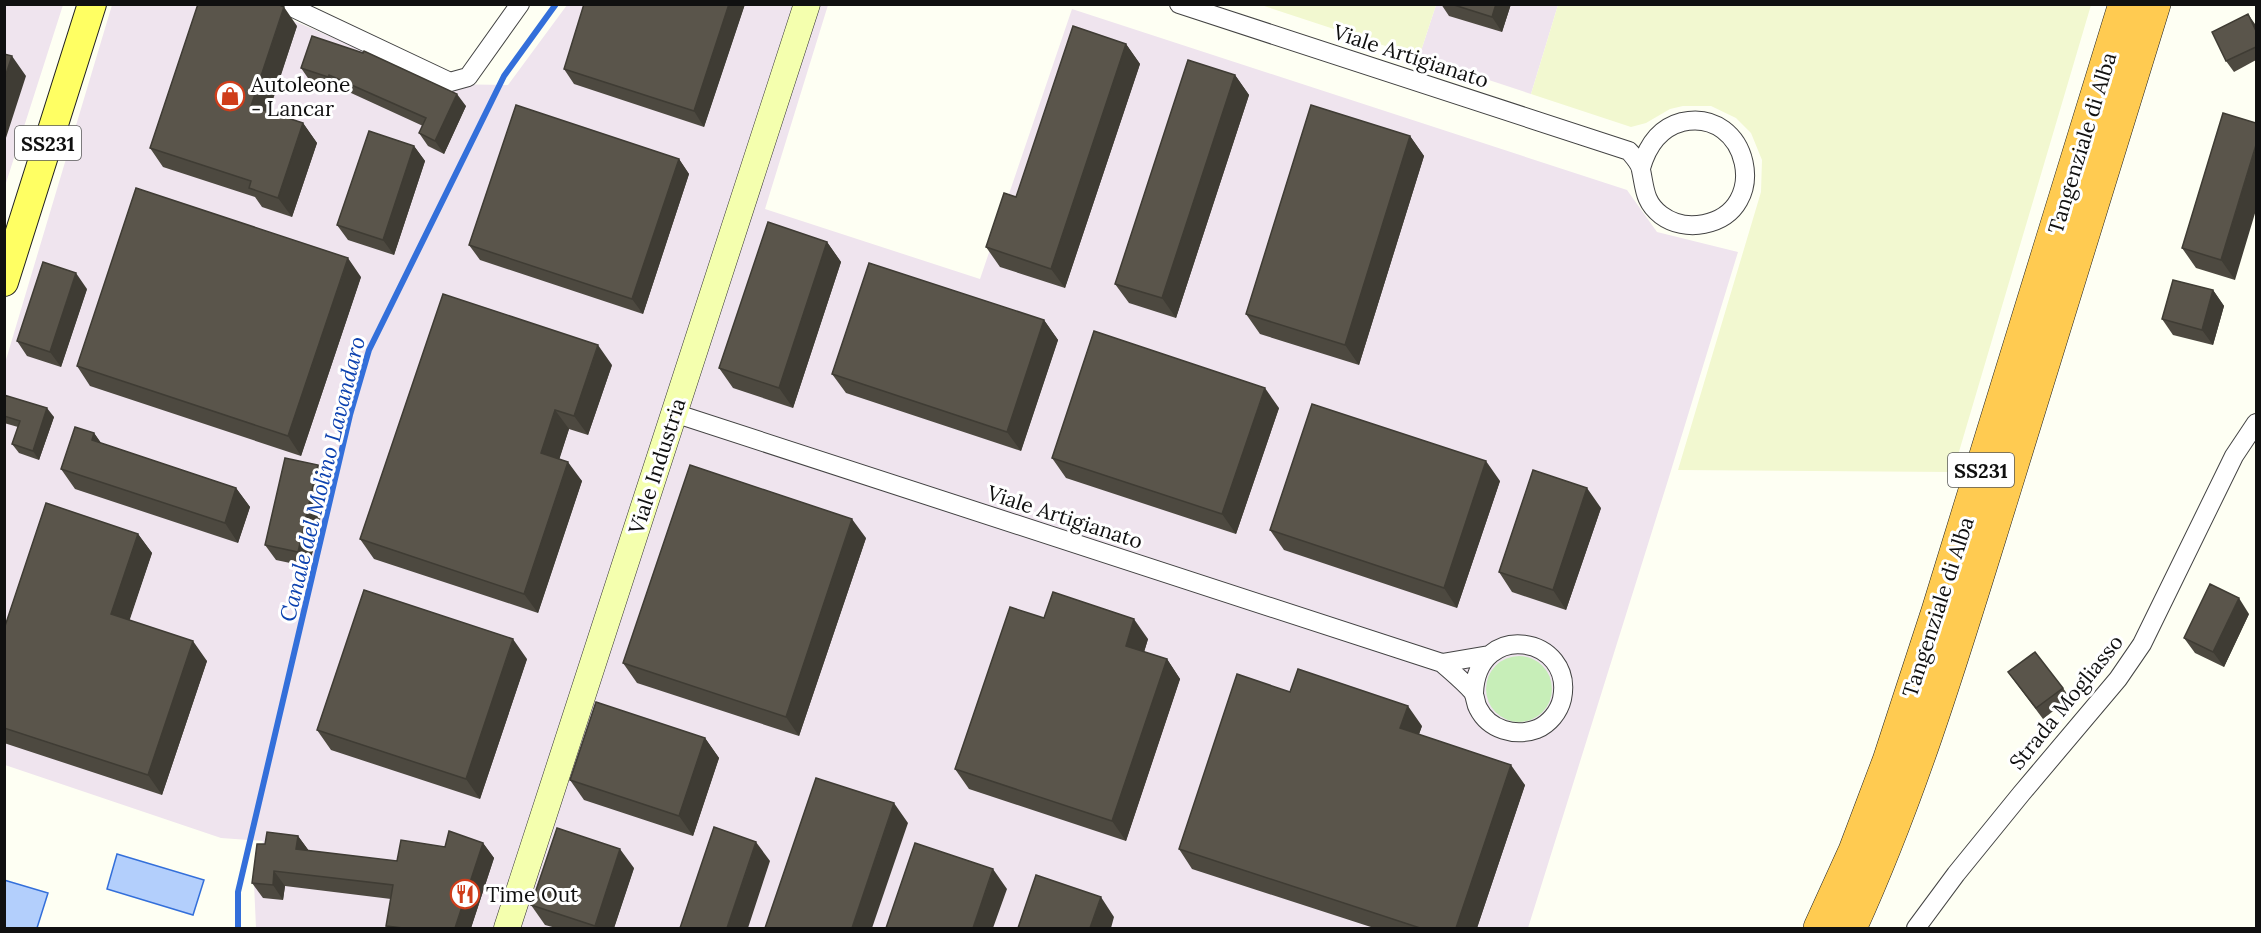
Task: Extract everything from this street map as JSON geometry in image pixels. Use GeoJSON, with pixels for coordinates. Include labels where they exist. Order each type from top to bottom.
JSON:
{"type":"FeatureCollection","features":[{"type":"Feature","properties":{"kind":"highway","name":"Tangenziale di Alba"},"geometry":{"type":"LineString","coordinates":[[1820,928],[1889,762],[1938,612],[2125,4]]}},
{"type":"Feature","properties":{"kind":"highway","name":"Tangenziale di Alba"},"geometry":{"type":"LineString","coordinates":[[1850,928],[1881,861],[1913,776],[2154,4]]}},
{"type":"Feature","properties":{"kind":"highway"},"geometry":{"type":"LineString","coordinates":[[1811,928],[1838,889]]}},
{"type":"Feature","properties":{"kind":"main road","name":"SS231"},"geometry":{"type":"LineString","coordinates":[[4,282],[92,4]]}},
{"type":"Feature","properties":{"kind":"street"},"geometry":{"type":"LineString","coordinates":[[285,4],[450,82],[468,77],[520,4]]}},
{"type":"Feature","properties":{"kind":"street","name":"Viale Industria"},"geometry":{"type":"LineString","coordinates":[[507,928],[807,4]]}},
{"type":"Feature","properties":{"kind":"street","name":"Viale Artigianato"},"geometry":{"type":"LineString","coordinates":[[1179,4],[1629,151]]}},
{"type":"Feature","properties":{"kind":"street"},"geometry":{"type":"LineString","coordinates":[[1699,121],[1716,126],[1731,136],[1741,150],[1746,167],[1745,185],[1738,201],[1726,214],[1711,223],[1694,226],[1676,223],[1661,214],[1649,202],[1642,185],[1641,168],[1652,141],[1665,129],[1681,122],[1699,121]]}},
{"type":"Feature","properties":{"kind":"street"},"geometry":{"type":"LineString","coordinates":[[1641,168],[1629,151],[1652,141]]}},
{"type":"Feature","properties":{"kind":"street","name":"Viale Artigianato"},"geometry":{"type":"LineString","coordinates":[[674,413],[1442,663]]}},
{"type":"Feature","properties":{"kind":"street","name":"Strada Mogliasso"},"geometry":{"type":"LineString","coordinates":[[1916,928],[1970,856],[2118,679],[2142,644],[2234,456],[2256,423]]}},
{"type":"Feature","properties":{"kind":"street"},"geometry":{"type":"LineString","coordinates":[[1442,663],[1489,655],[1502,647],[1516,644],[1531,646],[1545,652],[1555,662],[1562,676],[1563,690],[1560,705],[1553,717],[1541,727],[1527,732],[1513,733],[1498,729],[1486,720],[1478,708],[1474,693],[1477,673],[1489,655]]}},
{"type":"Feature","properties":{"kind":"street"},"geometry":{"type":"LineString","coordinates":[[1442,663],[1474,693]]}},
{"type":"Feature","properties":{"kind":"shaded area"},"geometry":{"type":"Polygon","coordinates":[[[5,5],[63,5],[5,186],[5,5]]]}},
{"type":"Feature","properties":{"kind":"shaded area"},"geometry":{"type":"Polygon","coordinates":[[[112,5],[257,5],[441,84],[508,85],[567,5],[828,5],[765,209],[980,279],[1072,9],[1627,190],[1657,232],[1738,252],[1528,928],[256,928],[254,883],[263,841],[221,838],[5,765],[5,363],[112,5]]]}},
{"type":"Feature","properties":{"kind":"shaded area"},"geometry":{"type":"Polygon","coordinates":[[[1436,5],[1558,5],[1531,94],[1419,57],[1436,5]]]}},
{"type":"Feature","properties":{"kind":"green space"},"geometry":{"type":"Polygon","coordinates":[[[1436,4],[1419,57],[1261,5],[1436,4]]]}},
{"type":"Feature","properties":{"kind":"green space"},"geometry":{"type":"Polygon","coordinates":[[[1558,5],[2091,5],[1953,472],[1678,470],[1761,192],[1762,160],[1751,133],[1736,118],[1711,106],[1683,106],[1670,109],[1646,123],[1631,127],[1531,94],[1558,5]]]}},
{"type":"Feature","properties":{"kind":"green space"},"geometry":{"type":"Polygon","coordinates":[[[1519,656],[1532,659],[1542,666],[1549,676],[1552,689],[1549,702],[1542,712],[1532,719],[1519,722],[1506,719],[1496,712],[1489,702],[1486,689],[1489,676],[1496,666],[1506,659],[1519,656]]]}},
{"type":"Feature","properties":{"kind":"water"},"geometry":{"type":"Polygon","coordinates":[[[117,854],[204,880],[193,915],[107,889],[117,854]]]}},
{"type":"Feature","properties":{"kind":"water"},"geometry":{"type":"Polygon","coordinates":[[[4,880],[48,893],[37,928],[5,928],[4,880]]]}},
{"type":"Feature","properties":{"kind":"building","name":"Autoleone - Lancar"},"geometry":{"type":"Polygon","coordinates":[[[198,4],[277,4],[284,7],[251,106],[303,123],[278,198],[249,188],[251,181],[150,148],[198,4]]]}},
{"type":"Feature","properties":{"kind":"building"},"geometry":{"type":"Polygon","coordinates":[[[584,4],[729,4],[694,111],[564,69],[584,4]]]}},
{"type":"Feature","properties":{"kind":"building"},"geometry":{"type":"Polygon","coordinates":[[[1451,4],[1496,4],[1492,17],[1451,4]]]}},
{"type":"Feature","properties":{"kind":"building"},"geometry":{"type":"Polygon","coordinates":[[[2248,14],[2256,31],[2256,47],[2226,61],[2212,32],[2248,14]]]}},
{"type":"Feature","properties":{"kind":"building"},"geometry":{"type":"Polygon","coordinates":[[[1073,26],[1126,44],[1051,269],[986,247],[1004,193],[1016,197],[1073,26]]]}},
{"type":"Feature","properties":{"kind":"building"},"geometry":{"type":"Polygon","coordinates":[[[312,36],[363,53],[364,51],[457,94],[435,141],[419,133],[426,118],[329,75],[328,77],[301,68],[312,36]]]}},
{"type":"Feature","properties":{"kind":"building"},"geometry":{"type":"Polygon","coordinates":[[[4,54],[12,56],[4,80],[4,54]]]}},
{"type":"Feature","properties":{"kind":"building"},"geometry":{"type":"Polygon","coordinates":[[[1188,60],[1235,75],[1162,298],[1115,284],[1188,60]]]}},
{"type":"Feature","properties":{"kind":"building"},"geometry":{"type":"Polygon","coordinates":[[[516,105],[679,159],[632,299],[469,245],[516,105]]]}},
{"type":"Feature","properties":{"kind":"building"},"geometry":{"type":"Polygon","coordinates":[[[1311,105],[1410,136],[1345,345],[1246,314],[1311,105]]]}},
{"type":"Feature","properties":{"kind":"building"},"geometry":{"type":"Polygon","coordinates":[[[2223,113],[2256,123],[2256,145],[2221,260],[2182,248],[2223,113]]]}},
{"type":"Feature","properties":{"kind":"building"},"geometry":{"type":"Polygon","coordinates":[[[369,131],[414,146],[383,240],[337,225],[369,131]]]}},
{"type":"Feature","properties":{"kind":"building"},"geometry":{"type":"Polygon","coordinates":[[[136,188],[348,258],[288,436],[77,366],[136,188]]]}},
{"type":"Feature","properties":{"kind":"building"},"geometry":{"type":"Polygon","coordinates":[[[768,222],[827,242],[779,388],[719,368],[768,222]]]}},
{"type":"Feature","properties":{"kind":"building"},"geometry":{"type":"Polygon","coordinates":[[[43,262],[76,273],[50,352],[17,341],[43,262]]]}},
{"type":"Feature","properties":{"kind":"building"},"geometry":{"type":"Polygon","coordinates":[[[869,263],[1044,320],[1007,432],[832,374],[869,263]]]}},
{"type":"Feature","properties":{"kind":"building"},"geometry":{"type":"Polygon","coordinates":[[[2173,280],[2213,290],[2202,330],[2162,319],[2173,280]]]}},
{"type":"Feature","properties":{"kind":"building"},"geometry":{"type":"Polygon","coordinates":[[[443,294],[598,345],[574,416],[555,410],[541,453],[568,462],[524,594],[360,539],[443,294]]]}},
{"type":"Feature","properties":{"kind":"building"},"geometry":{"type":"Polygon","coordinates":[[[1094,331],[1265,388],[1222,514],[1052,458],[1094,331]]]}},
{"type":"Feature","properties":{"kind":"building"},"geometry":{"type":"Polygon","coordinates":[[[4,395],[47,408],[33,451],[12,444],[20,421],[4,416],[4,395]]]}},
{"type":"Feature","properties":{"kind":"building"},"geometry":{"type":"Polygon","coordinates":[[[1312,404],[1486,461],[1444,588],[1270,530],[1312,404]]]}},
{"type":"Feature","properties":{"kind":"building"},"geometry":{"type":"Polygon","coordinates":[[[75,427],[94,433],[92,440],[236,488],[225,523],[61,469],[75,427]]]}},
{"type":"Feature","properties":{"kind":"building"},"geometry":{"type":"Polygon","coordinates":[[[285,458],[318,465],[298,552],[265,545],[285,458]]]}},
{"type":"Feature","properties":{"kind":"building"},"geometry":{"type":"Polygon","coordinates":[[[690,465],[852,519],[786,717],[623,663],[690,465]]]}},
{"type":"Feature","properties":{"kind":"building"},"geometry":{"type":"Polygon","coordinates":[[[1533,470],[1587,488],[1553,590],[1499,572],[1533,470]]]}},
{"type":"Feature","properties":{"kind":"building"},"geometry":{"type":"Polygon","coordinates":[[[46,503],[138,534],[111,614],[193,641],[148,775],[4,728],[4,629],[46,503]]]}},
{"type":"Feature","properties":{"kind":"building"},"geometry":{"type":"Polygon","coordinates":[[[2210,584],[2239,598],[2213,652],[2184,638],[2210,584]]]}},
{"type":"Feature","properties":{"kind":"building"},"geometry":{"type":"Polygon","coordinates":[[[364,590],[513,639],[466,779],[317,730],[364,590]]]}},
{"type":"Feature","properties":{"kind":"building"},"geometry":{"type":"Polygon","coordinates":[[[1053,592],[1134,619],[1126,646],[1167,659],[1112,821],[955,769],[1010,607],[1044,618],[1053,592]]]}},
{"type":"Feature","properties":{"kind":"building"},"geometry":{"type":"Polygon","coordinates":[[[2035,652],[2063,688],[2036,708],[2008,672],[2035,652]]]}},
{"type":"Feature","properties":{"kind":"building"},"geometry":{"type":"Polygon","coordinates":[[[1298,669],[1408,706],[1400,728],[1511,765],[1456,928],[1420,928],[1179,849],[1237,674],[1290,692],[1298,669]]]}},
{"type":"Feature","properties":{"kind":"building"},"geometry":{"type":"Polygon","coordinates":[[[596,702],[705,738],[679,816],[570,780],[596,702]]]}},
{"type":"Feature","properties":{"kind":"building"},"geometry":{"type":"Polygon","coordinates":[[[816,778],[894,803],[852,928],[765,928],[816,778]]]}},
{"type":"Feature","properties":{"kind":"building"},"geometry":{"type":"Polygon","coordinates":[[[714,827],[756,842],[727,928],[680,928],[714,827]]]}},
{"type":"Feature","properties":{"kind":"building"},"geometry":{"type":"Polygon","coordinates":[[[557,828],[620,849],[595,926],[531,905],[557,828]]]}},
{"type":"Feature","properties":{"kind":"building"},"geometry":{"type":"Polygon","coordinates":[[[449,831],[483,843],[455,928],[386,926],[393,885],[274,871],[273,885],[252,883],[257,844],[265,844],[267,832],[298,836],[296,849],[397,861],[401,840],[445,847],[449,831]]]}},
{"type":"Feature","properties":{"kind":"building"},"geometry":{"type":"Polygon","coordinates":[[[915,843],[993,869],[973,928],[886,928],[915,843]]]}},
{"type":"Feature","properties":{"kind":"building"},"geometry":{"type":"Polygon","coordinates":[[[1036,875],[1101,897],[1090,928],[1018,928],[1036,875]]]}},
{"type":"Feature","properties":{"kind":"waterway","name":"Canale del Molino Lavandaro"},"geometry":{"type":"LineString","coordinates":[[238,928],[238,892],[350,415],[369,350],[504,76],[556,4]]}},
{"type":"Feature","properties":{"kind":"place","name":"Autoleone - Lancar"},"geometry":{"type":"Point","coordinates":[230,96]}},
{"type":"Feature","properties":{"kind":"place","name":"Time Out"},"geometry":{"type":"Point","coordinates":[465,894]}}]}
